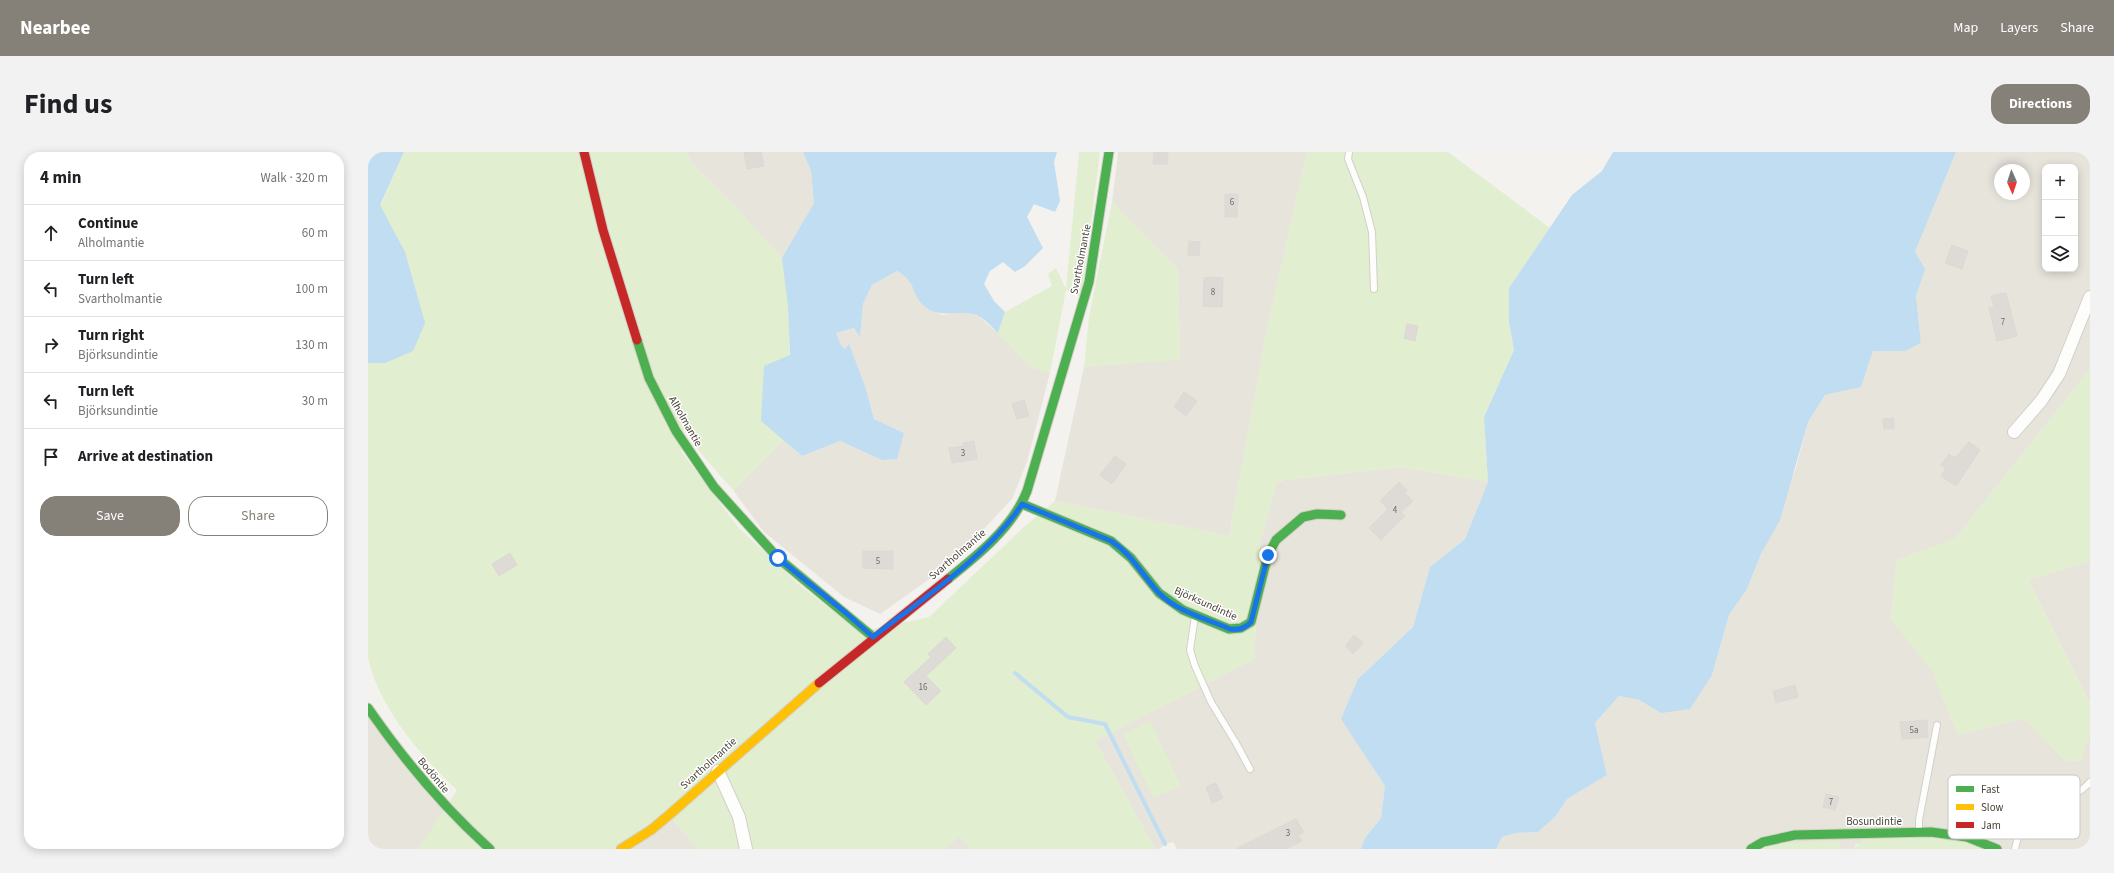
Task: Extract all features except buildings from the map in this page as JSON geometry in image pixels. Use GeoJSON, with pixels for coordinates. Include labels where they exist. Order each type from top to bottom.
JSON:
{"type":"FeatureCollection","features":[{"type":"Feature","properties":{"kind":"street","name":"Alholmantie"},"geometry":{"type":"LineString","coordinates":[[584,152],[603,230],[649,378],[676,431],[714,487],[778,558],[873,637]]}},
{"type":"Feature","properties":{"kind":"street","name":"Svartholmantie"},"geometry":{"type":"LineString","coordinates":[[621,849],[651,830],[797,700],[873,637],[953,575],[1004,529],[1022,504],[1052,413],[1089,282],[1109,152]]}},
{"type":"Feature","properties":{"kind":"street"},"geometry":{"type":"LineString","coordinates":[[2014,432],[2041,401],[2059,374],[2090,297]]}},
{"type":"Feature","properties":{"kind":"street","name":"Björksundintie"},"geometry":{"type":"LineString","coordinates":[[1022,504],[1111,541],[1124,548],[1159,593],[1171,604],[1230,629],[1238,630],[1251,622],[1268,555],[1276,540],[1303,517],[1317,514],[1341,515]]}},
{"type":"Feature","properties":{"kind":"street","name":"Bodöntie"},"geometry":{"type":"LineString","coordinates":[[368,708],[394,745],[437,798],[490,849]]}},
{"type":"Feature","properties":{"kind":"street"},"geometry":{"type":"LineString","coordinates":[[718,771],[738,817],[746,849]]}},
{"type":"Feature","properties":{"kind":"street","name":"Bosundintie"},"geometry":{"type":"LineString","coordinates":[[1751,849],[1768,840],[1785,837],[1840,833],[1919,832],[1948,834]]}},
{"type":"Feature","properties":{"kind":"street","name":"Bosundintie"},"geometry":{"type":"LineString","coordinates":[[1976,839],[1997,849]]}},
{"type":"Feature","properties":{"kind":"lane"},"geometry":{"type":"LineString","coordinates":[[1349,152],[1348,159],[1363,197],[1372,232],[1374,288]]}},
{"type":"Feature","properties":{"kind":"lane"},"geometry":{"type":"LineString","coordinates":[[1195,614],[1190,650],[1195,666],[1211,702],[1250,769]]}},
{"type":"Feature","properties":{"kind":"lane"},"geometry":{"type":"LineString","coordinates":[[1919,832],[1919,820],[1937,725]]}},
{"type":"Feature","properties":{"kind":"lane"},"geometry":{"type":"LineString","coordinates":[[2080,790],[2090,782]]}},
{"type":"Feature","properties":{"kind":"lane"},"geometry":{"type":"LineString","coordinates":[[2015,849],[2017,839]]}},
{"type":"Feature","properties":{"kind":"shaded area"},"geometry":{"type":"Polygon","coordinates":[[[686,152],[803,152],[811,171],[814,203],[782,258],[730,201],[694,166],[686,152]]]}},
{"type":"Feature","properties":{"kind":"shaded area"},"geometry":{"type":"Polygon","coordinates":[[[1118,152],[1307,152],[1267,329],[1229,536],[1055,501],[1084,367],[1180,359],[1178,270],[1112,202],[1118,152]]]}},
{"type":"Feature","properties":{"kind":"shaded area"},"geometry":{"type":"Polygon","coordinates":[[[1956,152],[2090,152],[2090,369],[1955,539],[1897,560],[1891,619],[1932,670],[1958,735],[2024,718],[2067,762],[2081,760],[2090,734],[2090,849],[1992,849],[1856,844],[1854,849],[1842,849],[1837,841],[1753,849],[1496,849],[1502,837],[1516,833],[1538,832],[1556,816],[1567,799],[1607,775],[1595,723],[1619,696],[1639,700],[1661,713],[1712,675],[1729,615],[1747,589],[1796,468],[1808,422],[1825,395],[1861,387],[1873,351],[1905,351],[1921,343],[1916,296],[1924,269],[1915,252],[1956,152]]]}},
{"type":"Feature","properties":{"kind":"shaded area"},"geometry":{"type":"Polygon","coordinates":[[[897,271],[907,277],[923,305],[942,315],[962,312],[978,316],[998,333],[1031,367],[1050,373],[1027,462],[1012,499],[952,563],[880,614],[844,597],[764,532],[733,490],[783,440],[802,456],[840,441],[882,460],[904,433],[874,419],[865,386],[849,345],[845,349],[841,345],[836,333],[854,328],[860,336],[863,304],[872,285],[897,271]]]}},
{"type":"Feature","properties":{"kind":"shaded area"},"geometry":{"type":"Polygon","coordinates":[[[1400,467],[1488,482],[1465,539],[1430,567],[1413,627],[1358,679],[1371,765],[1385,786],[1381,818],[1365,838],[1361,849],[1177,849],[1173,842],[1165,844],[1160,849],[1155,849],[1095,741],[1254,659],[1260,543],[1277,481],[1400,467]]]}},
{"type":"Feature","properties":{"kind":"shaded area"},"geometry":{"type":"Polygon","coordinates":[[[2090,561],[2090,704],[2028,580],[2090,561]]]}},
{"type":"Feature","properties":{"kind":"shaded area"},"geometry":{"type":"Polygon","coordinates":[[[368,715],[458,821],[419,849],[368,849],[368,715]]]}},
{"type":"Feature","properties":{"kind":"shaded area"},"geometry":{"type":"Polygon","coordinates":[[[669,815],[698,849],[622,849],[669,815]]]}},
{"type":"Feature","properties":{"kind":"shaded area"},"geometry":{"type":"Polygon","coordinates":[[[960,836],[971,849],[944,849],[960,836]]]}},
{"type":"Feature","properties":{"kind":"green space"},"geometry":{"type":"Polygon","coordinates":[[[404,152],[686,152],[694,166],[736,207],[782,258],[814,203],[811,171],[803,152],[838,152],[789,327],[791,446],[783,440],[733,490],[699,451],[685,421],[681,451],[738,527],[797,583],[859,632],[929,617],[1024,527],[1055,501],[1229,536],[1267,329],[1307,152],[1448,152],[1550,228],[1509,288],[1509,322],[1514,350],[1484,417],[1488,482],[1400,467],[1277,481],[1260,543],[1254,659],[1095,741],[1155,849],[971,849],[960,836],[944,849],[698,849],[669,815],[622,849],[418,849],[457,790],[429,762],[403,730],[381,694],[373,675],[368,657],[368,184],[381,204],[404,152]]]}},
{"type":"Feature","properties":{"kind":"green space"},"geometry":{"type":"Polygon","coordinates":[[[1079,152],[1100,152],[1081,297],[1066,290],[1050,373],[1031,368],[998,333],[1005,312],[1052,286],[1048,274],[1056,268],[1066,289],[1079,152]]]}},
{"type":"Feature","properties":{"kind":"green space"},"geometry":{"type":"Polygon","coordinates":[[[1112,202],[1178,270],[1180,360],[1084,367],[1089,317],[1112,202]]]}},
{"type":"Feature","properties":{"kind":"green space"},"geometry":{"type":"Polygon","coordinates":[[[2090,369],[2090,561],[2028,580],[2090,704],[2090,734],[2081,760],[2067,762],[2024,718],[1958,735],[1932,671],[1891,620],[1897,560],[1955,539],[2090,369]]]}},
{"type":"Feature","properties":{"kind":"green space"},"geometry":{"type":"Polygon","coordinates":[[[1150,721],[1181,786],[1153,798],[1123,734],[1150,721]]]}},
{"type":"Feature","properties":{"kind":"green space"},"geometry":{"type":"Polygon","coordinates":[[[1938,835],[1948,838],[1948,839],[1953,839],[1992,849],[1854,849],[1864,838],[1938,835]]]}},
{"type":"Feature","properties":{"kind":"green space"},"geometry":{"type":"Polygon","coordinates":[[[1837,841],[1842,849],[1753,849],[1764,844],[1837,841]]]}},
{"type":"Feature","properties":{"kind":"water"},"geometry":{"type":"Polygon","coordinates":[[[368,152],[404,152],[380,205],[405,252],[425,323],[413,351],[385,363],[368,363],[368,152]]]}},
{"type":"Feature","properties":{"kind":"water"},"geometry":{"type":"Polygon","coordinates":[[[803,152],[1057,152],[1054,162],[1060,201],[1055,212],[1034,204],[1027,217],[1043,248],[1025,266],[1015,272],[1003,262],[990,271],[984,284],[994,301],[1005,312],[998,333],[979,316],[969,313],[942,313],[929,309],[919,301],[907,279],[897,271],[872,285],[863,304],[860,337],[854,328],[836,333],[841,345],[845,349],[849,344],[865,386],[874,419],[904,433],[897,459],[882,460],[840,441],[802,456],[761,421],[764,366],[790,355],[788,306],[782,258],[814,203],[811,171],[803,152]]]}},
{"type":"Feature","properties":{"kind":"water"},"geometry":{"type":"Polygon","coordinates":[[[1613,152],[1956,152],[1915,252],[1925,269],[1916,296],[1921,343],[1905,351],[1873,351],[1861,387],[1825,395],[1808,422],[1780,520],[1761,554],[1747,589],[1729,615],[1712,675],[1690,709],[1661,713],[1639,700],[1619,696],[1595,723],[1607,775],[1567,799],[1556,816],[1538,832],[1516,833],[1502,837],[1496,849],[1361,849],[1365,838],[1381,818],[1385,786],[1341,719],[1358,679],[1413,627],[1430,567],[1465,539],[1488,482],[1484,417],[1514,350],[1509,322],[1509,288],[1572,195],[1602,171],[1613,152]]]}},
{"type":"Feature","properties":{"kind":"waterway"},"geometry":{"type":"LineString","coordinates":[[1015,673],[1068,717],[1105,724],[1165,844]]}},
{"type":"Feature","properties":{"kind":"traffic: fast"},"geometry":{"type":"LineString","coordinates":[[948,579],[994,540],[1013,517],[1027,491],[1089,282],[1109,152]]}},
{"type":"Feature","properties":{"kind":"traffic: fast"},"geometry":{"type":"LineString","coordinates":[[637,340],[649,378],[676,431],[714,487],[778,558],[873,637]]}},
{"type":"Feature","properties":{"kind":"traffic: fast"},"geometry":{"type":"LineString","coordinates":[[1022,504],[1111,541],[1131,558],[1159,593],[1183,610],[1229,629],[1241,628],[1251,622],[1268,555],[1276,540],[1303,517],[1317,514],[1341,515]]}},
{"type":"Feature","properties":{"kind":"traffic: fast"},"geometry":{"type":"LineString","coordinates":[[368,708],[410,764],[440,800],[490,849]]}},
{"type":"Feature","properties":{"kind":"traffic: fast"},"geometry":{"type":"LineString","coordinates":[[1751,849],[1763,842],[1795,835],[1931,832],[1948,834]]}},
{"type":"Feature","properties":{"kind":"traffic: fast"},"geometry":{"type":"LineString","coordinates":[[1972,839],[1997,849]]}},
{"type":"Feature","properties":{"kind":"traffic: slow"},"geometry":{"type":"LineString","coordinates":[[621,849],[651,830],[669,815],[819,683]]}},
{"type":"Feature","properties":{"kind":"traffic: jam"},"geometry":{"type":"LineString","coordinates":[[584,152],[603,230],[637,340]]}},
{"type":"Feature","properties":{"kind":"traffic: jam"},"geometry":{"type":"LineString","coordinates":[[819,683],[948,579]]}},
{"type":"Feature","properties":{"kind":"route"},"geometry":{"type":"LineString","coordinates":[[778,558],[873,637],[953,575],[1004,529],[1022,504],[1111,541],[1124,548],[1159,593],[1171,604],[1230,629],[1238,630],[1251,622],[1268,555]]}}]}
